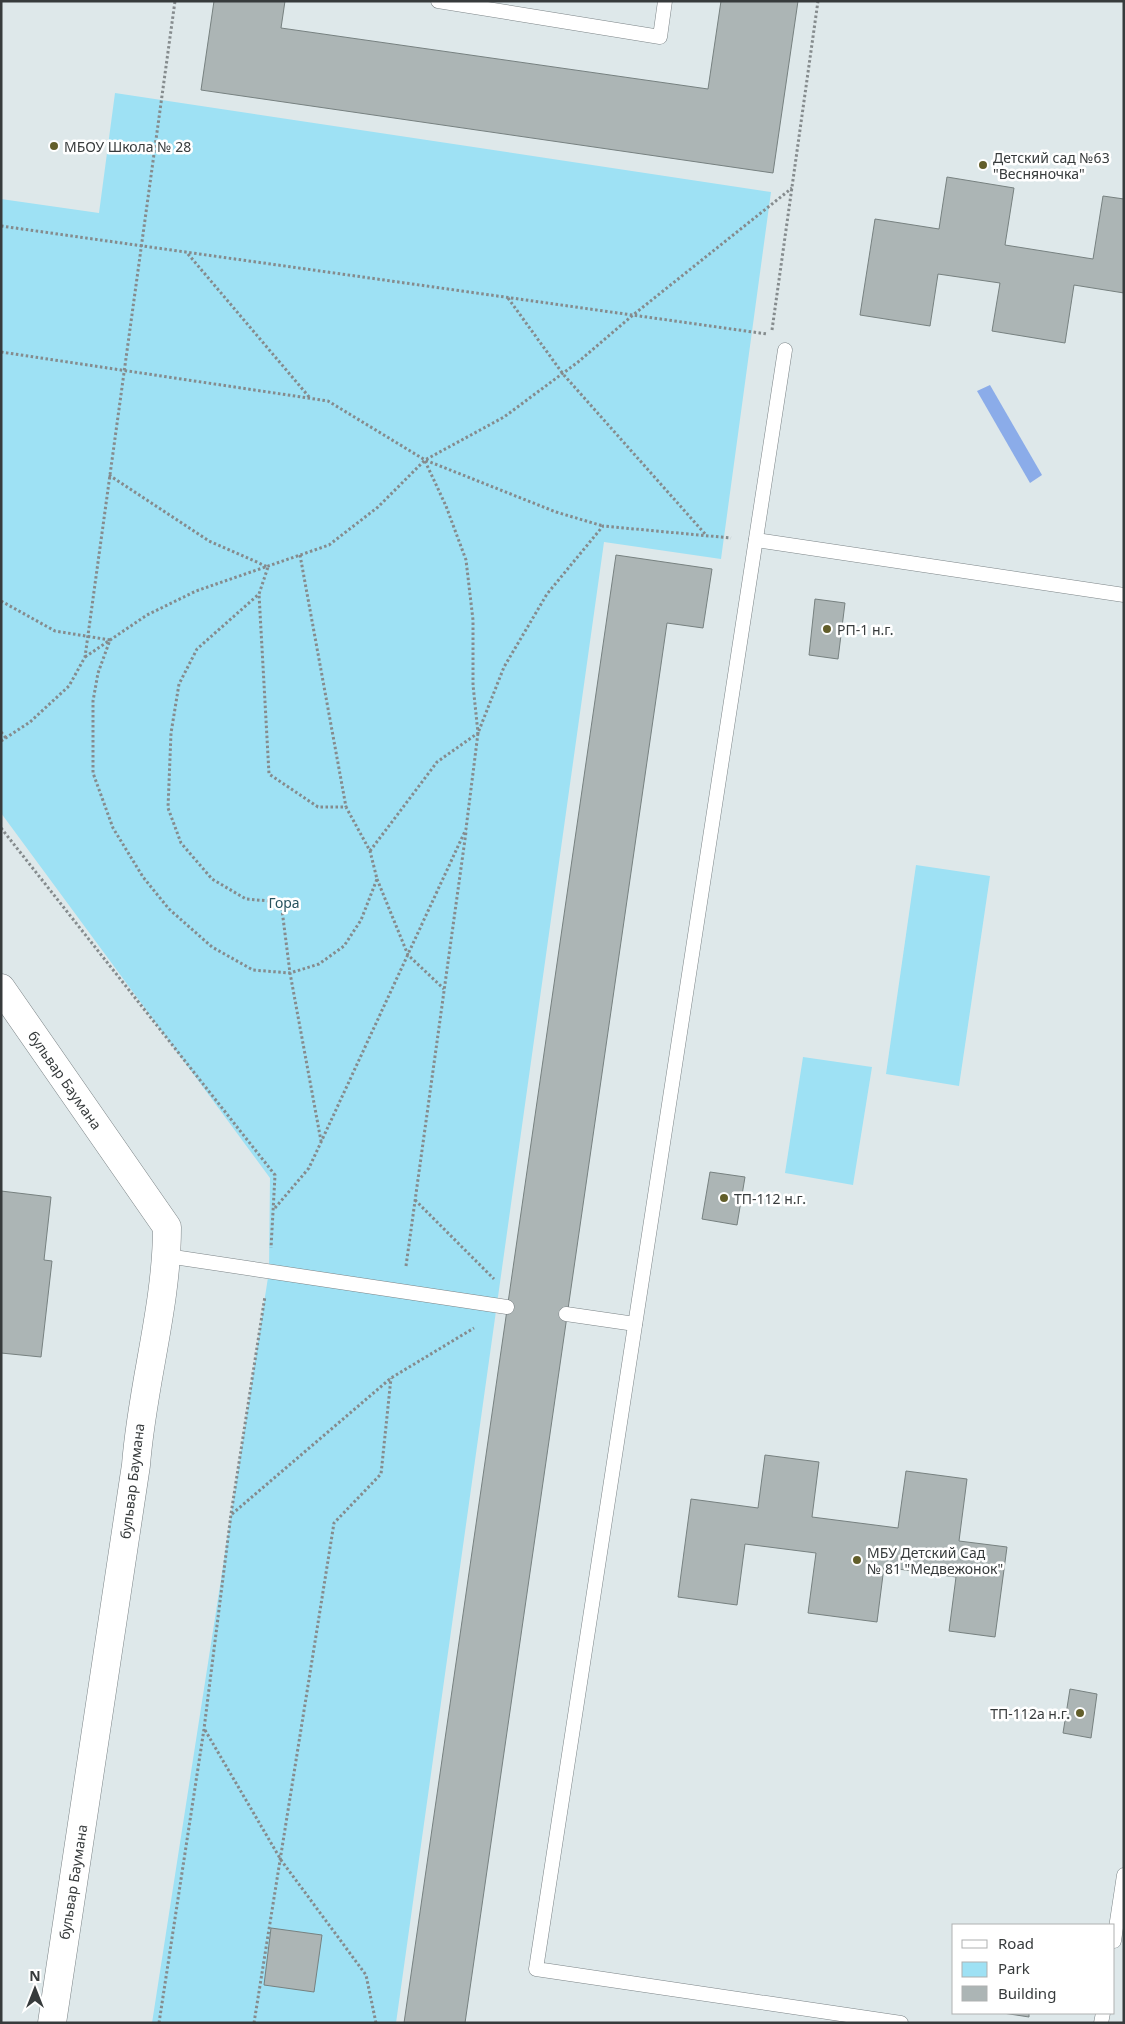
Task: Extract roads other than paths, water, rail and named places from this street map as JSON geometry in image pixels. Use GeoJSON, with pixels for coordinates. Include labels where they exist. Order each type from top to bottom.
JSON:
{"type":"FeatureCollection","features":[{"type":"Feature","properties":{"kind":"street","name":"бульвар Баумана"},"geometry":{"type":"LineString","coordinates":[[1,988],[167,1227],[167,1256],[139,1424],[136,1465],[52,2023]]}},
{"type":"Feature","properties":{"kind":"lane"},"geometry":{"type":"LineString","coordinates":[[438,1],[660,37],[665,1]]}},
{"type":"Feature","properties":{"kind":"lane"},"geometry":{"type":"LineString","coordinates":[[785,350],[536,1969],[901,2023]]}},
{"type":"Feature","properties":{"kind":"lane"},"geometry":{"type":"LineString","coordinates":[[756,540],[1124,595]]}},
{"type":"Feature","properties":{"kind":"lane"},"geometry":{"type":"LineString","coordinates":[[167,1256],[507,1306]]}},
{"type":"Feature","properties":{"kind":"lane"},"geometry":{"type":"LineString","coordinates":[[566,1314],[635,1324]]}},
{"type":"Feature","properties":{"kind":"lane"},"geometry":{"type":"LineString","coordinates":[[1115,1934],[1124,1875]]}},
{"type":"Feature","properties":{"kind":"place","name":"МБОУ Школа № 28"},"geometry":{"type":"Point","coordinates":[54,146]}},
{"type":"Feature","properties":{"kind":"place","name":"Детский сад №63 \"Весняночка\""},"geometry":{"type":"Point","coordinates":[983,165]}},
{"type":"Feature","properties":{"kind":"place","name":"РП-1 н.г."},"geometry":{"type":"Point","coordinates":[827,629]}},
{"type":"Feature","properties":{"kind":"place","name":"ТП-112 н.г."},"geometry":{"type":"Point","coordinates":[724,1198]}},
{"type":"Feature","properties":{"kind":"place","name":"МБУ Детский Сад № 81 \"Медвежонок\""},"geometry":{"type":"Point","coordinates":[857,1560]}},
{"type":"Feature","properties":{"kind":"place","name":"ТП-112а н.г."},"geometry":{"type":"Point","coordinates":[1080,1713]}},
{"type":"Feature","properties":{"kind":"park label","name":"Гора"},"geometry":{"type":"Point","coordinates":[284,902]}}]}
